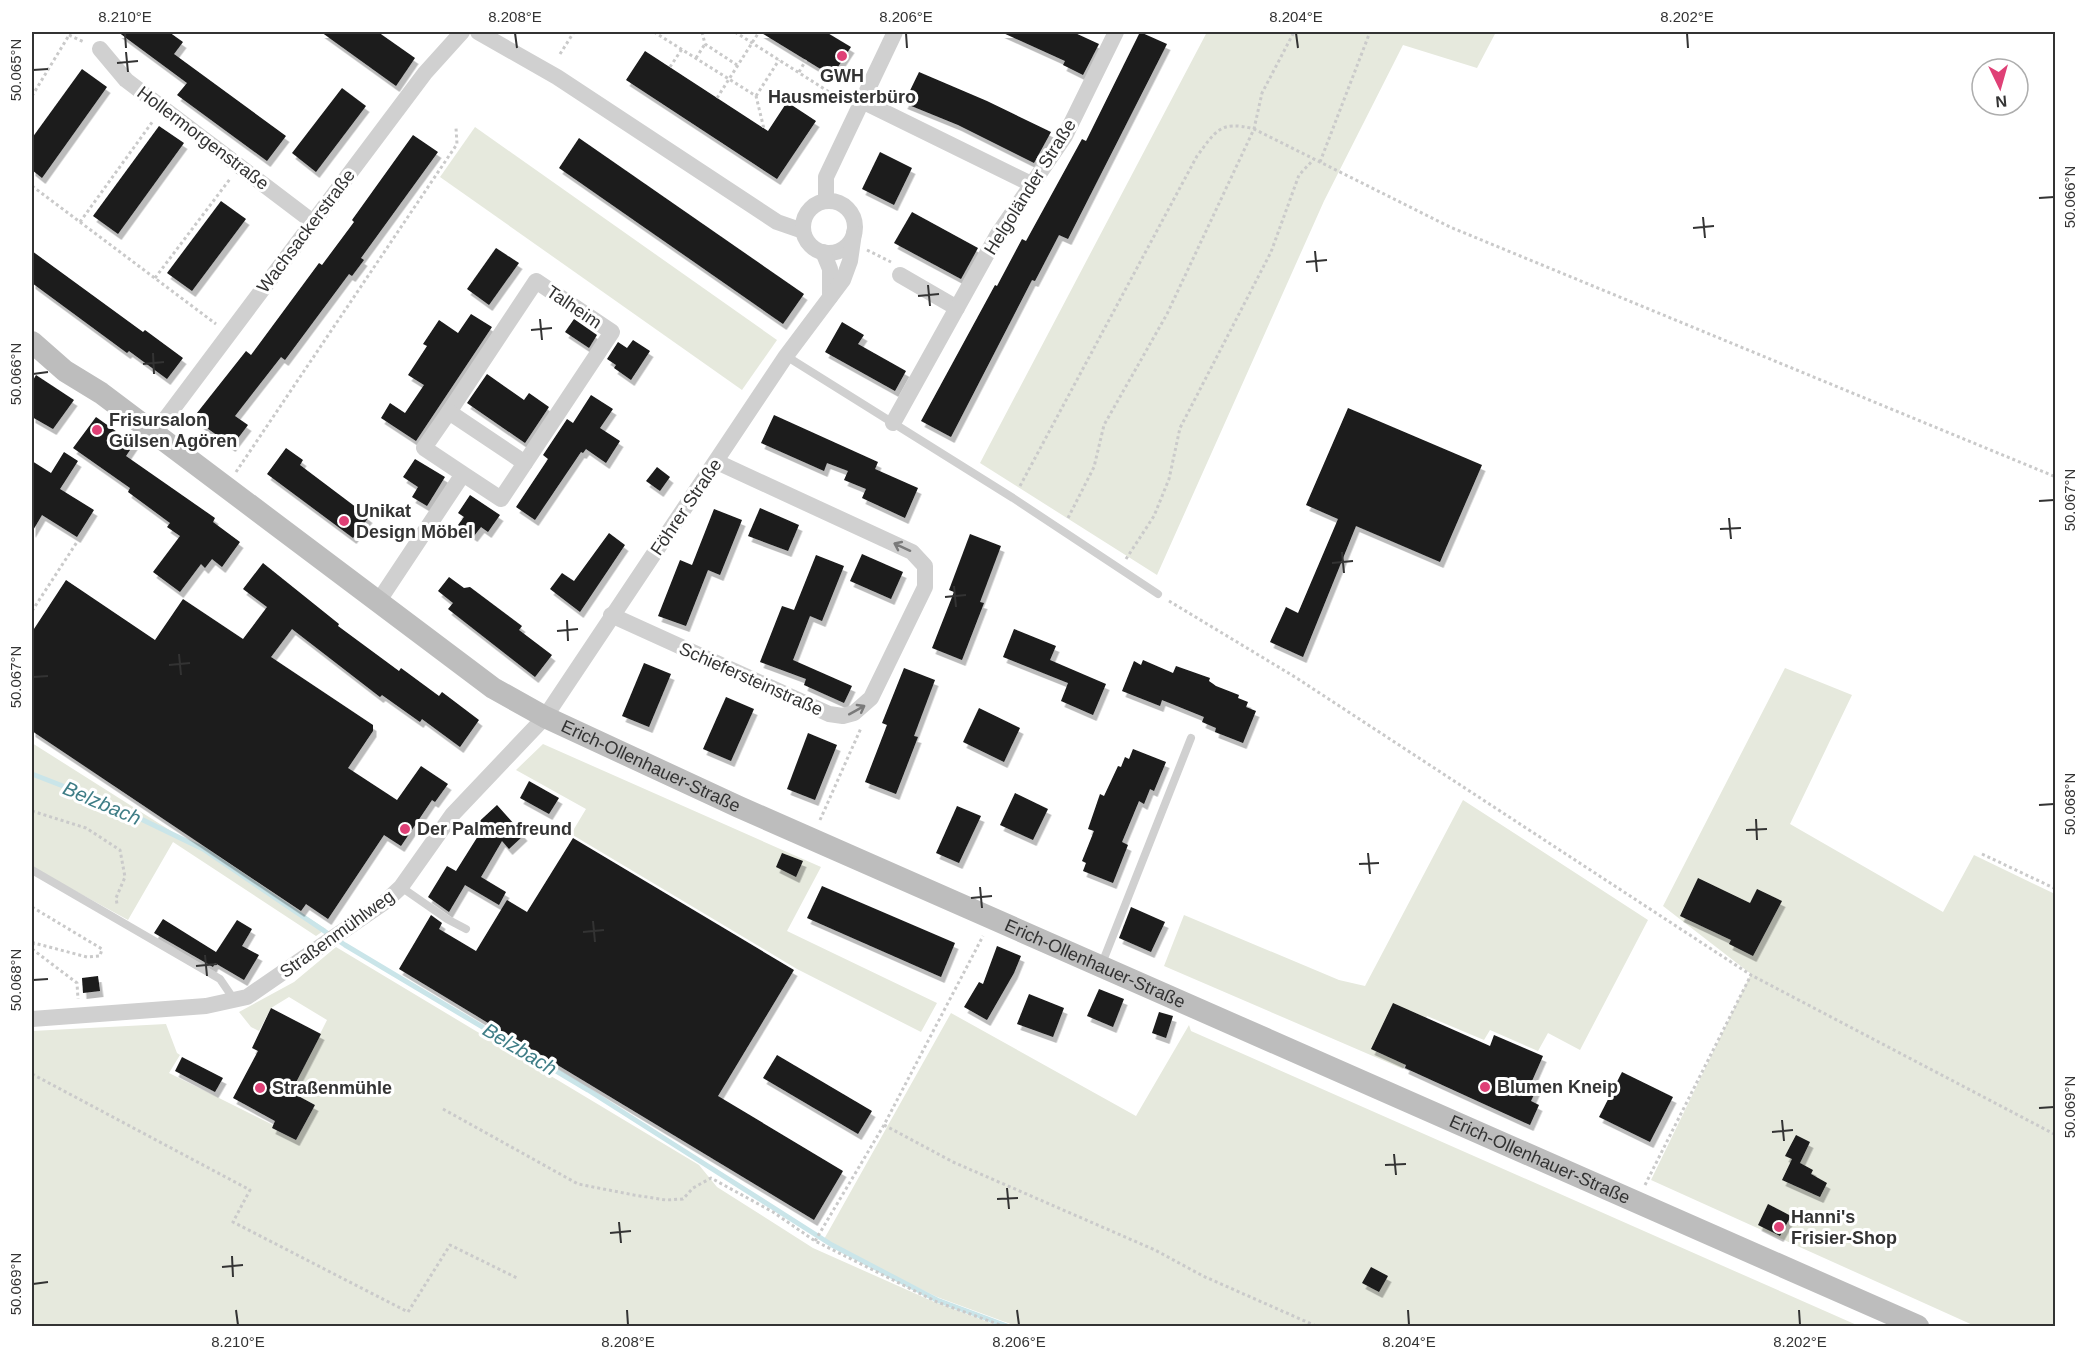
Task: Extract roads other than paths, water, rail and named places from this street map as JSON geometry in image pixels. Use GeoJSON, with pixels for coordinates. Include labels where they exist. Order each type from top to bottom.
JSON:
{"type":"FeatureCollection","features":[{"type":"Feature","properties":{"kind":"street","name":"Wachsackerstraße"},"geometry":{"type":"LineString","coordinates":[[154,434],[424,73],[462,32]]}},
{"type":"Feature","properties":{"kind":"street"},"geometry":{"type":"LineString","coordinates":[[478,32],[557,78],[777,222],[803,231]]}},
{"type":"Feature","properties":{"kind":"street"},"geometry":{"type":"LineString","coordinates":[[854,233],[846,246],[831,252],[823,252],[810,244],[803,231],[806,215],[818,203],[826,201],[826,177],[895,32]]}},
{"type":"Feature","properties":{"kind":"street","name":"Helgoländer Straße"},"geometry":{"type":"LineString","coordinates":[[893,423],[998,234],[1065,136],[1116,32]]}},
{"type":"Feature","properties":{"kind":"street","name":"Hollermorgenstraße"},"geometry":{"type":"LineString","coordinates":[[100,49],[126,80],[313,222]]}},
{"type":"Feature","properties":{"kind":"street"},"geometry":{"type":"LineString","coordinates":[[862,101],[1031,184]]}},
{"type":"Feature","properties":{"kind":"street","name":"Föhrer Straße"},"geometry":{"type":"LineString","coordinates":[[545,717],[786,356],[848,270],[854,233],[853,217],[848,209],[834,201],[826,201]]}},
{"type":"Feature","properties":{"kind":"street"},"geometry":{"type":"LineString","coordinates":[[823,252],[830,269],[830,297]]}},
{"type":"Feature","properties":{"kind":"street"},"geometry":{"type":"LineString","coordinates":[[900,275],[957,308]]}},
{"type":"Feature","properties":{"kind":"street","name":"Talheim"},"geometry":{"type":"LineString","coordinates":[[536,281],[612,332],[501,499],[424,448],[448,412],[536,281]]}},
{"type":"Feature","properties":{"kind":"street","name":"Erich-Ollenhauer-Straße"},"geometry":{"type":"LineString","coordinates":[[39,348],[70,363],[101,393],[154,434],[493,688],[545,717],[992,918],[1918,1326]]}},
{"type":"Feature","properties":{"kind":"street"},"geometry":{"type":"LineString","coordinates":[[448,412],[525,463]]}},
{"type":"Feature","properties":{"kind":"street","name":"Schiefersteinstraße"},"geometry":{"type":"LineString","coordinates":[[611,615],[829,714],[843,716],[854,713],[863,708],[871,698],[925,587],[925,566],[912,552],[717,462]]}},
{"type":"Feature","properties":{"kind":"street"},"geometry":{"type":"LineString","coordinates":[[378,602],[463,474]]}},
{"type":"Feature","properties":{"kind":"street","name":"Straßenmühlweg"},"geometry":{"type":"LineString","coordinates":[[32,1019],[206,1006],[235,1001],[256,992],[385,902],[401,886],[452,815],[545,717]]}},
{"type":"Feature","properties":{"kind":"lane"},"geometry":{"type":"LineString","coordinates":[[786,356],[1013,498],[1158,594]]}},
{"type":"Feature","properties":{"kind":"lane"},"geometry":{"type":"LineString","coordinates":[[1101,966],[1191,738]]}},
{"type":"Feature","properties":{"kind":"lane"},"geometry":{"type":"LineString","coordinates":[[32,870],[220,979],[235,1001]]}},
{"type":"Feature","properties":{"kind":"lane"},"geometry":{"type":"LineString","coordinates":[[401,886],[447,919],[466,928]]}},
{"type":"Feature","properties":{"kind":"waterway","name":"Belzbach"},"geometry":{"type":"LineString","coordinates":[[32,774],[112,805],[203,849],[345,945],[588,1090],[832,1245],[937,1300],[1007,1326]]}},
{"type":"Feature","properties":{"kind":"place","name":"GWH Hausmeisterbüro"},"geometry":{"type":"Point","coordinates":[842,56]}},
{"type":"Feature","properties":{"kind":"place","name":"Frisursalon Gülsen Agören"},"geometry":{"type":"Point","coordinates":[97,430]}},
{"type":"Feature","properties":{"kind":"place","name":"Unikat Design Möbel"},"geometry":{"type":"Point","coordinates":[344,521]}},
{"type":"Feature","properties":{"kind":"place","name":"Der Palmenfreund"},"geometry":{"type":"Point","coordinates":[405,829]}},
{"type":"Feature","properties":{"kind":"place","name":"Blumen Kneip"},"geometry":{"type":"Point","coordinates":[1485,1087]}},
{"type":"Feature","properties":{"kind":"place","name":"Straßenmühle"},"geometry":{"type":"Point","coordinates":[260,1088]}},
{"type":"Feature","properties":{"kind":"place","name":"Hanni's Frisier-Shop"},"geometry":{"type":"Point","coordinates":[1779,1227]}}]}
